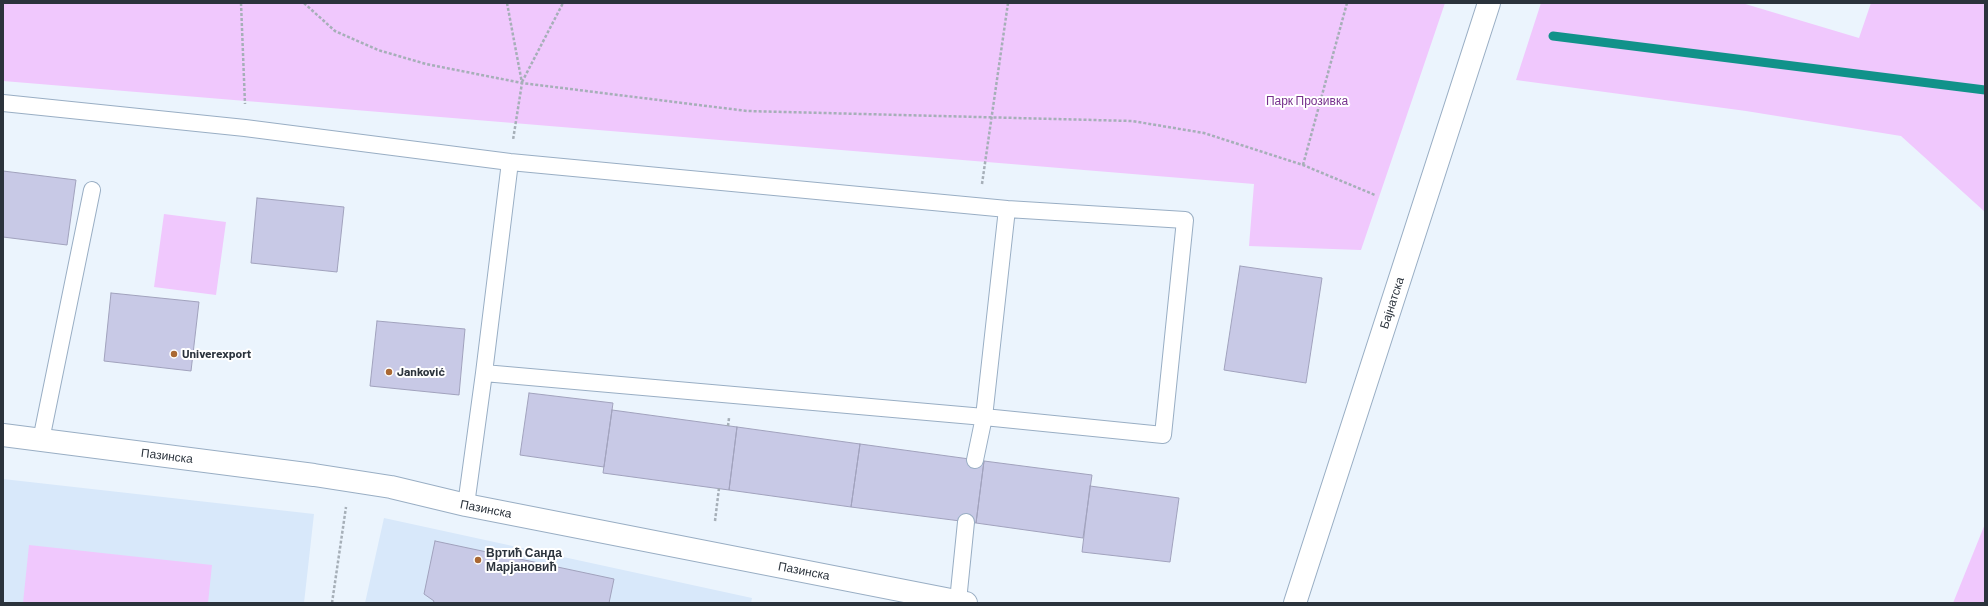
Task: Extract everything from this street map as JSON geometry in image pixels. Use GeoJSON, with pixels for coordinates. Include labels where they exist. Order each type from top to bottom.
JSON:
{"type":"FeatureCollection","features":[{"type":"Feature","properties":{"kind":"street","name":"Бајнатска"},"geometry":{"type":"LineString","coordinates":[[1295,603],[1489,3]]}},
{"type":"Feature","properties":{"kind":"street","name":"Пазинска"},"geometry":{"type":"LineString","coordinates":[[3,435],[314,475],[391,487],[466,505],[962,602]]}},
{"type":"Feature","properties":{"kind":"lane"},"geometry":{"type":"LineString","coordinates":[[3,103],[245,128],[510,162],[1007,209],[1185,220],[1163,436],[984,417],[484,373]]}},
{"type":"Feature","properties":{"kind":"lane"},"geometry":{"type":"LineString","coordinates":[[466,505],[510,162]]}},
{"type":"Feature","properties":{"kind":"lane"},"geometry":{"type":"LineString","coordinates":[[41,440],[92,190]]}},
{"type":"Feature","properties":{"kind":"lane"},"geometry":{"type":"LineString","coordinates":[[975,460],[984,417],[1007,209]]}},
{"type":"Feature","properties":{"kind":"lane"},"geometry":{"type":"LineString","coordinates":[[962,602],[966,522]]}},
{"type":"Feature","properties":{"kind":"path"},"geometry":{"type":"LineString","coordinates":[[241,3],[245,128]]}},
{"type":"Feature","properties":{"kind":"path"},"geometry":{"type":"LineString","coordinates":[[304,3],[335,31],[378,50],[426,64],[522,83],[747,111],[1132,121],[1204,133],[1303,166],[1375,195]]}},
{"type":"Feature","properties":{"kind":"path"},"geometry":{"type":"LineString","coordinates":[[507,3],[522,83]]}},
{"type":"Feature","properties":{"kind":"path"},"geometry":{"type":"LineString","coordinates":[[510,162],[522,83],[563,3]]}},
{"type":"Feature","properties":{"kind":"path"},"geometry":{"type":"LineString","coordinates":[[980,206],[991,117],[1008,3]]}},
{"type":"Feature","properties":{"kind":"path"},"geometry":{"type":"LineString","coordinates":[[1303,166],[1346,3]]}},
{"type":"Feature","properties":{"kind":"path"},"geometry":{"type":"LineString","coordinates":[[715,521],[719,488]]}},
{"type":"Feature","properties":{"kind":"path"},"geometry":{"type":"LineString","coordinates":[[332,603],[347,502]]}},
{"type":"Feature","properties":{"kind":"shaded area"},"geometry":{"type":"Polygon","coordinates":[[[3,479],[314,514],[304,603],[3,603],[3,479]]]}},
{"type":"Feature","properties":{"kind":"shaded area"},"geometry":{"type":"Polygon","coordinates":[[[384,518],[752,598],[751,603],[365,603],[384,518]]]}},
{"type":"Feature","properties":{"kind":"green space","name":"Парк Прозивка"},"geometry":{"type":"Polygon","coordinates":[[[3,3],[1445,3],[1361,250],[1249,246],[1254,184],[3,81],[3,3]]]}},
{"type":"Feature","properties":{"kind":"green space"},"geometry":{"type":"Polygon","coordinates":[[[1541,3],[1742,3],[1859,38],[1871,3],[1985,3],[1985,212],[1901,136],[1746,111],[1516,80],[1541,3]]]}},
{"type":"Feature","properties":{"kind":"green space"},"geometry":{"type":"Polygon","coordinates":[[[164,214],[226,222],[216,295],[154,287],[164,214]]]}},
{"type":"Feature","properties":{"kind":"green space"},"geometry":{"type":"Polygon","coordinates":[[[1985,524],[1985,603],[1953,603],[1985,524]]]}},
{"type":"Feature","properties":{"kind":"green space"},"geometry":{"type":"Polygon","coordinates":[[[29,545],[212,565],[208,603],[23,603],[29,545]]]}},
{"type":"Feature","properties":{"kind":"building"},"geometry":{"type":"Polygon","coordinates":[[[3,171],[76,180],[67,245],[3,237],[3,171]]]}},
{"type":"Feature","properties":{"kind":"building"},"geometry":{"type":"Polygon","coordinates":[[[257,198],[344,207],[337,272],[251,263],[257,198]]]}},
{"type":"Feature","properties":{"kind":"building"},"geometry":{"type":"Polygon","coordinates":[[[1240,266],[1322,278],[1306,383],[1224,370],[1240,266]]]}},
{"type":"Feature","properties":{"kind":"building"},"geometry":{"type":"Polygon","coordinates":[[[111,293],[199,302],[191,371],[104,361],[111,293]]]}},
{"type":"Feature","properties":{"kind":"building"},"geometry":{"type":"Polygon","coordinates":[[[377,321],[465,329],[459,395],[370,386],[377,321]]]}},
{"type":"Feature","properties":{"kind":"building"},"geometry":{"type":"Polygon","coordinates":[[[529,393],[613,403],[604,467],[520,455],[529,393]]]}},
{"type":"Feature","properties":{"kind":"building"},"geometry":{"type":"Polygon","coordinates":[[[612,410],[737,427],[729,490],[603,473],[612,410]]]}},
{"type":"Feature","properties":{"kind":"building"},"geometry":{"type":"Polygon","coordinates":[[[737,427],[860,444],[851,507],[729,490],[737,427]]]}},
{"type":"Feature","properties":{"kind":"building"},"geometry":{"type":"Polygon","coordinates":[[[860,444],[984,461],[976,523],[851,507],[860,444]]]}},
{"type":"Feature","properties":{"kind":"building"},"geometry":{"type":"Polygon","coordinates":[[[984,461],[1092,475],[1083,538],[976,523],[984,461]]]}},
{"type":"Feature","properties":{"kind":"building"},"geometry":{"type":"Polygon","coordinates":[[[1090,486],[1179,498],[1170,562],[1082,552],[1090,486]]]}},
{"type":"Feature","properties":{"kind":"building","name":"Вртић Санда Марјановић"},"geometry":{"type":"Polygon","coordinates":[[[435,541],[614,579],[609,603],[433,603],[434,601],[424,594],[435,541]]]}},
{"type":"Feature","properties":{"kind":"waterway"},"geometry":{"type":"LineString","coordinates":[[1553,36],[1985,90]]}},
{"type":"Feature","properties":{"kind":"place","name":"Univerexport"},"geometry":{"type":"Point","coordinates":[174,354]}},
{"type":"Feature","properties":{"kind":"place","name":"Janković"},"geometry":{"type":"Point","coordinates":[389,372]}},
{"type":"Feature","properties":{"kind":"place","name":"Вртић Санда Марјановић"},"geometry":{"type":"Point","coordinates":[478,560]}}]}
